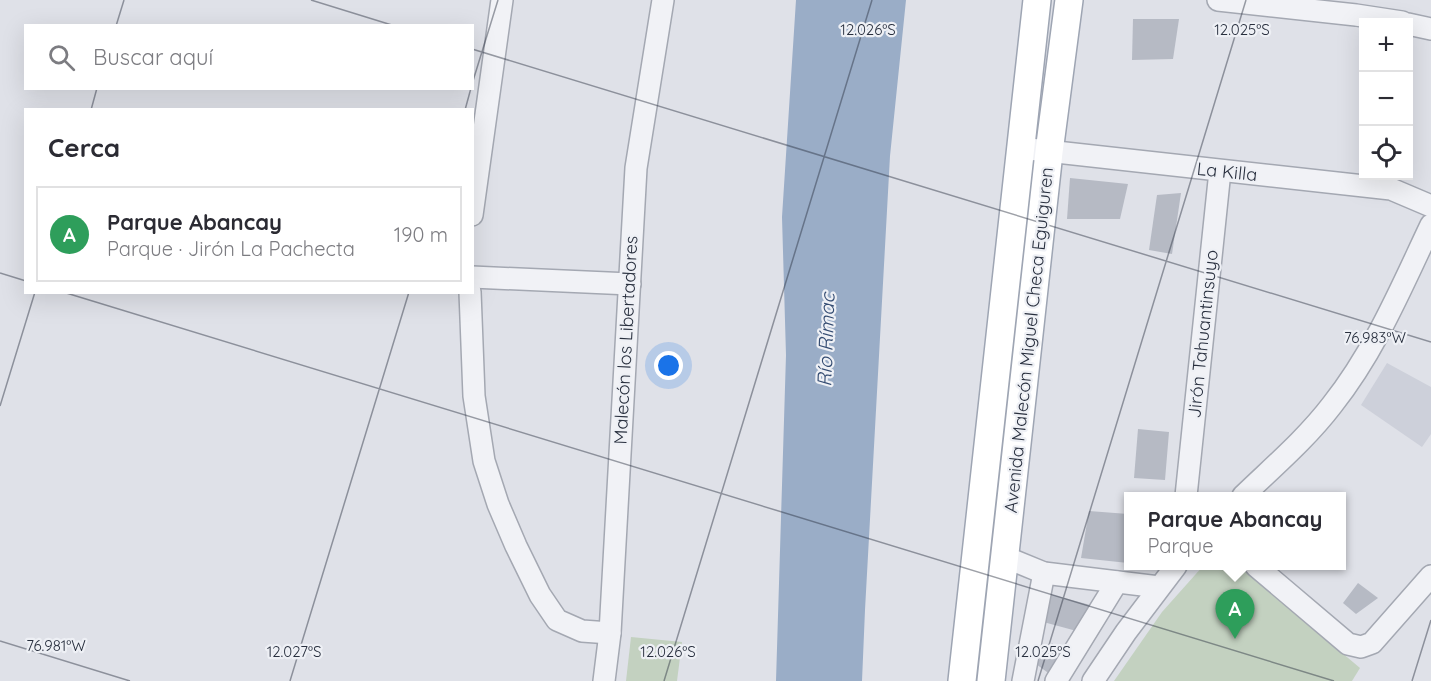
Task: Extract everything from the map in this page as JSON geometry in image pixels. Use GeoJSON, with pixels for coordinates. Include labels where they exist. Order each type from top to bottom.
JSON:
{"type":"FeatureCollection","features":[{"type":"Feature","properties":{"kind":"main road","name":"Avenida Malecón Miguel Checa Eguiguren"},"geometry":{"type":"LineString","coordinates":[[962,681],[1037,0]]}},
{"type":"Feature","properties":{"kind":"main road","name":"Avenida Malecón Miguel Checa Eguiguren"},"geometry":{"type":"LineString","coordinates":[[991,681],[1049,152],[1069,0]]}},
{"type":"Feature","properties":{"kind":"street"},"geometry":{"type":"LineString","coordinates":[[474,201],[502,0]]}},
{"type":"Feature","properties":{"kind":"street","name":"Malecón los Libertadores"},"geometry":{"type":"LineString","coordinates":[[604,681],[610,633],[636,168],[663,0]]}},
{"type":"Feature","properties":{"kind":"street"},"geometry":{"type":"LineString","coordinates":[[1218,0],[1376,18]]}},
{"type":"Feature","properties":{"kind":"street"},"geometry":{"type":"LineString","coordinates":[[1413,25],[1431,29]]}},
{"type":"Feature","properties":{"kind":"street","name":"La Killa"},"geometry":{"type":"LineString","coordinates":[[1020,148],[1391,189],[1431,206]]}},
{"type":"Feature","properties":{"kind":"street","name":"Jirón Tahuantinsuyo"},"geometry":{"type":"LineString","coordinates":[[1186,492],[1220,171]]}},
{"type":"Feature","properties":{"kind":"street"},"geometry":{"type":"LineString","coordinates":[[1247,492],[1306,435],[1333,404],[1361,365],[1431,225]]}},
{"type":"Feature","properties":{"kind":"street"},"geometry":{"type":"LineString","coordinates":[[474,277],[630,284]]}},
{"type":"Feature","properties":{"kind":"street"},"geometry":{"type":"LineString","coordinates":[[470,294],[474,396],[484,461],[498,504],[540,595],[557,620],[582,631],[610,633]]}},
{"type":"Feature","properties":{"kind":"street"},"geometry":{"type":"LineString","coordinates":[[1005,557],[1044,573],[1159,587]]}},
{"type":"Feature","properties":{"kind":"street"},"geometry":{"type":"LineString","coordinates":[[1093,681],[1173,570]]}},
{"type":"Feature","properties":{"kind":"street"},"geometry":{"type":"LineString","coordinates":[[1261,570],[1348,644],[1361,647],[1372,643],[1431,576]]}},
{"type":"Feature","properties":{"kind":"street"},"geometry":{"type":"LineString","coordinates":[[1023,681],[1044,573]]}},
{"type":"Feature","properties":{"kind":"street"},"geometry":{"type":"LineString","coordinates":[[1056,681],[1117,582]]}},
{"type":"Feature","properties":{"kind":"shaded area"},"geometry":{"type":"Polygon","coordinates":[[[1387,363],[1431,387],[1431,434],[1422,447],[1361,405],[1387,363]]]}},
{"type":"Feature","properties":{"kind":"green space"},"geometry":{"type":"Polygon","coordinates":[[[1199,570],[1244,570],[1360,668],[1352,681],[1114,681],[1162,612],[1199,570]]]}},
{"type":"Feature","properties":{"kind":"green space"},"geometry":{"type":"Polygon","coordinates":[[[631,637],[682,642],[677,681],[626,681],[631,637]]]}},
{"type":"Feature","properties":{"kind":"water","name":"Río Rímac"},"geometry":{"type":"Polygon","coordinates":[[[796,0],[906,0],[890,156],[862,681],[776,681],[786,355],[782,217],[796,0]]]}},
{"type":"Feature","properties":{"kind":"building"},"geometry":{"type":"Polygon","coordinates":[[[1133,19],[1179,19],[1173,59],[1132,60],[1133,19]]]}},
{"type":"Feature","properties":{"kind":"building"},"geometry":{"type":"Polygon","coordinates":[[[1070,178],[1128,184],[1120,219],[1067,219],[1070,178]]]}},
{"type":"Feature","properties":{"kind":"building"},"geometry":{"type":"Polygon","coordinates":[[[1181,193],[1172,254],[1149,250],[1157,195],[1181,193]]]}},
{"type":"Feature","properties":{"kind":"building"},"geometry":{"type":"Polygon","coordinates":[[[1138,429],[1169,432],[1165,480],[1134,478],[1138,429]]]}},
{"type":"Feature","properties":{"kind":"building"},"geometry":{"type":"Polygon","coordinates":[[[1089,511],[1124,514],[1124,563],[1081,558],[1089,511]]]}},
{"type":"Feature","properties":{"kind":"building"},"geometry":{"type":"Polygon","coordinates":[[[1358,583],[1378,598],[1356,614],[1343,603],[1358,583]]]}},
{"type":"Feature","properties":{"kind":"building"},"geometry":{"type":"Polygon","coordinates":[[[1043,592],[1101,608],[1084,633],[1036,620],[1043,592]]]}},
{"type":"Feature","properties":{"kind":"building"},"geometry":{"type":"Polygon","coordinates":[[[1052,643],[1066,654],[1051,675],[1036,664],[1052,643]]]}},
{"type":"Feature","properties":{"kind":"place","name":"Parque Abancay"},"geometry":{"type":"Point","coordinates":[1235,639]}}]}
